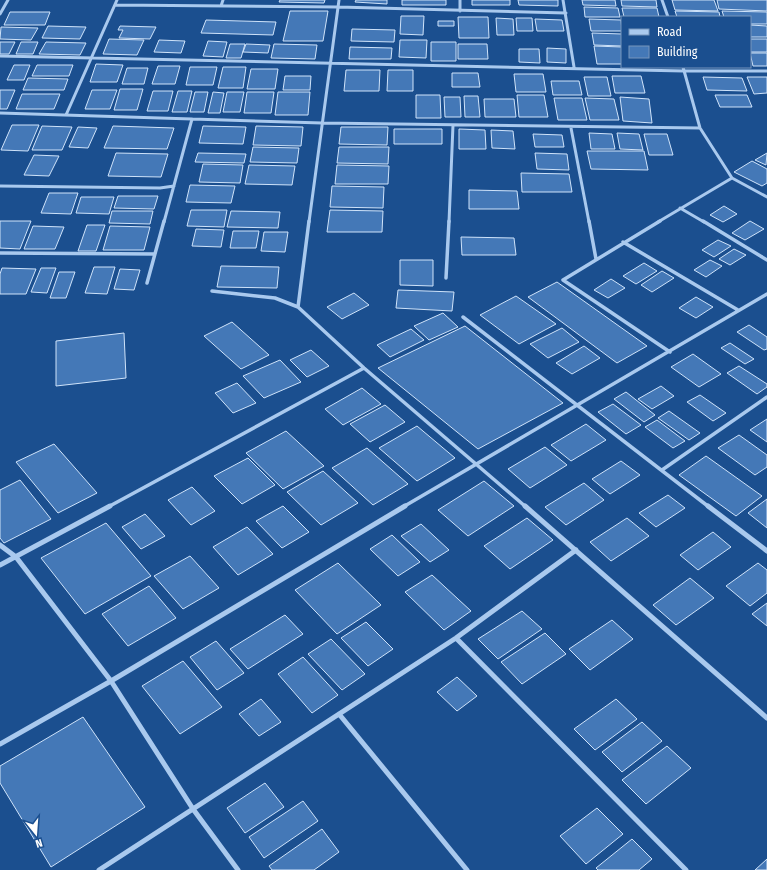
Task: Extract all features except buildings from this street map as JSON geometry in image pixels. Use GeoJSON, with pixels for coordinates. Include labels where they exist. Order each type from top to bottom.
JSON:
{"type":"FeatureCollection","features":[{"type":"Feature","properties":{"kind":"street"},"geometry":{"type":"LineString","coordinates":[[0,14],[8,0]]}},
{"type":"Feature","properties":{"kind":"street"},"geometry":{"type":"LineString","coordinates":[[66,115],[117,0]]}},
{"type":"Feature","properties":{"kind":"street"},"geometry":{"type":"LineString","coordinates":[[221,6],[223,0]]}},
{"type":"Feature","properties":{"kind":"street"},"geometry":{"type":"LineString","coordinates":[[298,307],[339,0]]}},
{"type":"Feature","properties":{"kind":"street"},"geometry":{"type":"LineString","coordinates":[[460,0],[460,10]]}},
{"type":"Feature","properties":{"kind":"street"},"geometry":{"type":"LineString","coordinates":[[563,0],[574,67]]}},
{"type":"Feature","properties":{"kind":"street"},"geometry":{"type":"LineString","coordinates":[[662,0],[668,16]]}},
{"type":"Feature","properties":{"kind":"street"},"geometry":{"type":"LineString","coordinates":[[115,5],[338,7],[566,13]]}},
{"type":"Feature","properties":{"kind":"street"},"geometry":{"type":"LineString","coordinates":[[0,56],[621,68]]}},
{"type":"Feature","properties":{"kind":"street"},"geometry":{"type":"LineString","coordinates":[[628,68],[767,71]]}},
{"type":"Feature","properties":{"kind":"street"},"geometry":{"type":"LineString","coordinates":[[683,69],[700,128],[732,178],[767,197]]}},
{"type":"Feature","properties":{"kind":"street"},"geometry":{"type":"LineString","coordinates":[[0,113],[322,123],[571,128],[700,128]]}},
{"type":"Feature","properties":{"kind":"street"},"geometry":{"type":"LineString","coordinates":[[147,284],[192,119]]}},
{"type":"Feature","properties":{"kind":"street"},"geometry":{"type":"LineString","coordinates":[[446,278],[453,125]]}},
{"type":"Feature","properties":{"kind":"street"},"geometry":{"type":"LineString","coordinates":[[571,128],[596,259]]}},
{"type":"Feature","properties":{"kind":"street"},"geometry":{"type":"LineString","coordinates":[[670,352],[562,280],[732,178]]}},
{"type":"Feature","properties":{"kind":"street"},"geometry":{"type":"LineString","coordinates":[[0,186],[160,188],[174,186]]}},
{"type":"Feature","properties":{"kind":"street"},"geometry":{"type":"LineString","coordinates":[[680,208],[767,260]]}},
{"type":"Feature","properties":{"kind":"street"},"geometry":{"type":"LineString","coordinates":[[624,242],[738,310]]}},
{"type":"Feature","properties":{"kind":"street"},"geometry":{"type":"LineString","coordinates":[[0,253],[155,254]]}},
{"type":"Feature","properties":{"kind":"street"},"geometry":{"type":"LineString","coordinates":[[212,291],[276,298],[298,307],[364,368],[476,463],[767,718]]}},
{"type":"Feature","properties":{"kind":"street"},"geometry":{"type":"LineString","coordinates":[[0,744],[111,681],[476,463],[670,352],[767,294]]}},
{"type":"Feature","properties":{"kind":"street"},"geometry":{"type":"LineString","coordinates":[[463,317],[767,551]]}},
{"type":"Feature","properties":{"kind":"street"},"geometry":{"type":"LineString","coordinates":[[0,565],[364,368]]}},
{"type":"Feature","properties":{"kind":"street"},"geometry":{"type":"LineString","coordinates":[[662,470],[766,399]]}},
{"type":"Feature","properties":{"kind":"street"},"geometry":{"type":"LineString","coordinates":[[0,545],[16,557],[111,681],[193,809],[238,870]]}},
{"type":"Feature","properties":{"kind":"street"},"geometry":{"type":"LineString","coordinates":[[99,870],[456,638],[576,550]]}},
{"type":"Feature","properties":{"kind":"street"},"geometry":{"type":"LineString","coordinates":[[456,638],[686,870]]}},
{"type":"Feature","properties":{"kind":"street"},"geometry":{"type":"LineString","coordinates":[[339,714],[467,870]]}}]}
